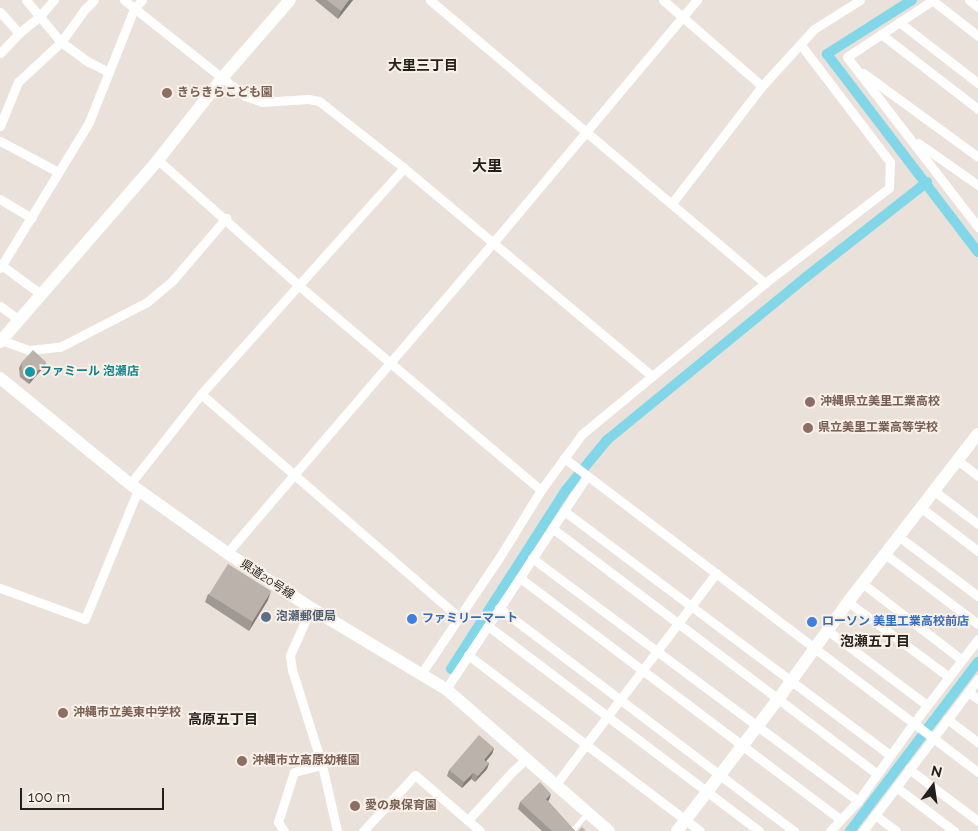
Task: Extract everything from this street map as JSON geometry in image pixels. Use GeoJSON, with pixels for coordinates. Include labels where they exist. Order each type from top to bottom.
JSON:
{"type":"FeatureCollection","features":[{"type":"Feature","properties":{"kind":"street"},"geometry":{"type":"LineString","coordinates":[[26,0],[62,42],[88,62],[109,72]]}},
{"type":"Feature","properties":{"kind":"street"},"geometry":{"type":"LineString","coordinates":[[0,53],[19,33],[40,17],[54,0]]}},
{"type":"Feature","properties":{"kind":"street"},"geometry":{"type":"LineString","coordinates":[[0,126],[18,82],[62,42],[84,10],[94,0]]}},
{"type":"Feature","properties":{"kind":"street"},"geometry":{"type":"LineString","coordinates":[[124,0],[245,96],[262,102],[308,98],[319,101],[404,168],[492,244],[652,376]]}},
{"type":"Feature","properties":{"kind":"street"},"geometry":{"type":"LineString","coordinates":[[42,295],[0,266],[32,218],[89,122],[134,9],[142,0]]}},
{"type":"Feature","properties":{"kind":"street"},"geometry":{"type":"LineString","coordinates":[[226,218],[174,280],[147,302],[60,346],[29,350],[1,341],[158,160],[223,78],[290,0]]}},
{"type":"Feature","properties":{"kind":"street"},"geometry":{"type":"LineString","coordinates":[[430,0],[765,283]]}},
{"type":"Feature","properties":{"kind":"street"},"geometry":{"type":"LineString","coordinates":[[663,0],[762,86]]}},
{"type":"Feature","properties":{"kind":"street"},"geometry":{"type":"LineString","coordinates":[[227,553],[492,244],[697,0]]}},
{"type":"Feature","properties":{"kind":"street"},"geometry":{"type":"LineString","coordinates":[[672,203],[762,86],[800,44],[814,29],[860,0]]}},
{"type":"Feature","properties":{"kind":"street"},"geometry":{"type":"LineString","coordinates":[[978,36],[933,0],[847,57],[978,227]]}},
{"type":"Feature","properties":{"kind":"street"},"geometry":{"type":"LineString","coordinates":[[969,0],[978,7]]}},
{"type":"Feature","properties":{"kind":"street"},"geometry":{"type":"LineString","coordinates":[[0,12],[19,33]]}},
{"type":"Feature","properties":{"kind":"street"},"geometry":{"type":"LineString","coordinates":[[899,22],[978,83]]}},
{"type":"Feature","properties":{"kind":"street"},"geometry":{"type":"LineString","coordinates":[[881,34],[978,109]]}},
{"type":"Feature","properties":{"kind":"street"},"geometry":{"type":"LineString","coordinates":[[421,674],[460,618],[542,490],[582,434],[765,283],[889,188],[890,162],[800,44]]}},
{"type":"Feature","properties":{"kind":"street"},"geometry":{"type":"LineString","coordinates":[[855,67],[978,157]]}},
{"type":"Feature","properties":{"kind":"street"},"geometry":{"type":"LineString","coordinates":[[910,137],[978,185]]}},
{"type":"Feature","properties":{"kind":"street"},"geometry":{"type":"LineString","coordinates":[[0,140],[58,172]]}},
{"type":"Feature","properties":{"kind":"street"},"geometry":{"type":"LineString","coordinates":[[158,160],[226,218],[297,284],[542,490]]}},
{"type":"Feature","properties":{"kind":"street"},"geometry":{"type":"LineString","coordinates":[[0,588],[86,619],[134,487],[201,394],[297,284],[404,168]]}},
{"type":"Feature","properties":{"kind":"street"},"geometry":{"type":"LineString","coordinates":[[0,199],[32,218]]}},
{"type":"Feature","properties":{"kind":"street"},"geometry":{"type":"LineString","coordinates":[[0,306],[19,320]]}},
{"type":"Feature","properties":{"kind":"street","name":"県道20号線"},"geometry":{"type":"LineString","coordinates":[[0,378],[134,487],[227,553],[311,608],[446,689],[609,831]]}},
{"type":"Feature","properties":{"kind":"street"},"geometry":{"type":"LineString","coordinates":[[201,394],[460,618]]}},
{"type":"Feature","properties":{"kind":"street"},"geometry":{"type":"LineString","coordinates":[[677,831],[779,698],[827,630],[933,490],[976,442]]}},
{"type":"Feature","properties":{"kind":"street"},"geometry":{"type":"LineString","coordinates":[[564,458],[978,772]]}},
{"type":"Feature","properties":{"kind":"street"},"geometry":{"type":"LineString","coordinates":[[958,460],[978,476]]}},
{"type":"Feature","properties":{"kind":"street"},"geometry":{"type":"LineString","coordinates":[[446,689],[587,476]]}},
{"type":"Feature","properties":{"kind":"street"},"geometry":{"type":"LineString","coordinates":[[933,490],[978,524]]}},
{"type":"Feature","properties":{"kind":"street"},"geometry":{"type":"LineString","coordinates":[[920,507],[978,551]]}},
{"type":"Feature","properties":{"kind":"street"},"geometry":{"type":"LineString","coordinates":[[564,511],[890,755]]}},
{"type":"Feature","properties":{"kind":"street"},"geometry":{"type":"LineString","coordinates":[[552,528],[680,623],[877,774]]}},
{"type":"Feature","properties":{"kind":"street"},"geometry":{"type":"LineString","coordinates":[[898,536],[978,596]]}},
{"type":"Feature","properties":{"kind":"street"},"geometry":{"type":"LineString","coordinates":[[885,554],[978,624]]}},
{"type":"Feature","properties":{"kind":"street"},"geometry":{"type":"LineString","coordinates":[[532,558],[756,727],[858,801]]}},
{"type":"Feature","properties":{"kind":"street"},"geometry":{"type":"LineString","coordinates":[[556,784],[622,700],[716,573]]}},
{"type":"Feature","properties":{"kind":"street"},"geometry":{"type":"LineString","coordinates":[[520,578],[839,818]]}},
{"type":"Feature","properties":{"kind":"street"},"geometry":{"type":"LineString","coordinates":[[862,583],[962,660]]}},
{"type":"Feature","properties":{"kind":"street"},"geometry":{"type":"LineString","coordinates":[[848,602],[949,677]]}},
{"type":"Feature","properties":{"kind":"street"},"geometry":{"type":"LineString","coordinates":[[311,608],[290,656],[292,670],[322,765],[337,831]]}},
{"type":"Feature","properties":{"kind":"street"},"geometry":{"type":"LineString","coordinates":[[499,608],[794,831]]}},
{"type":"Feature","properties":{"kind":"street"},"geometry":{"type":"LineString","coordinates":[[488,626],[759,831]]}},
{"type":"Feature","properties":{"kind":"street"},"geometry":{"type":"LineString","coordinates":[[827,630],[927,705]]}},
{"type":"Feature","properties":{"kind":"street"},"geometry":{"type":"LineString","coordinates":[[830,831],[839,818],[858,801],[927,705],[978,639]]}},
{"type":"Feature","properties":{"kind":"street"},"geometry":{"type":"LineString","coordinates":[[468,655],[700,831]]}},
{"type":"Feature","properties":{"kind":"street"},"geometry":{"type":"LineString","coordinates":[[863,831],[978,679]]}},
{"type":"Feature","properties":{"kind":"street"},"geometry":{"type":"LineString","coordinates":[[968,692],[978,699]]}},
{"type":"Feature","properties":{"kind":"street"},"geometry":{"type":"LineString","coordinates":[[947,719],[978,742]]}},
{"type":"Feature","properties":{"kind":"street"},"geometry":{"type":"LineString","coordinates":[[468,820],[526,759]]}},
{"type":"Feature","properties":{"kind":"street"},"geometry":{"type":"LineString","coordinates":[[284,831],[278,822],[294,772],[322,765]]}},
{"type":"Feature","properties":{"kind":"street"},"geometry":{"type":"LineString","coordinates":[[909,769],[978,821]]}},
{"type":"Feature","properties":{"kind":"street"},"geometry":{"type":"LineString","coordinates":[[363,831],[414,774],[480,831]]}},
{"type":"Feature","properties":{"kind":"street"},"geometry":{"type":"LineString","coordinates":[[896,787],[954,831]]}},
{"type":"Feature","properties":{"kind":"street"},"geometry":{"type":"LineString","coordinates":[[875,815],[896,831]]}},
{"type":"Feature","properties":{"kind":"lane"},"geometry":{"type":"LineString","coordinates":[[572,831],[588,812]]}},
{"type":"Feature","properties":{"kind":"building"},"geometry":{"type":"Polygon","coordinates":[[[327,0],[349,0],[341,11],[327,0]]]}},
{"type":"Feature","properties":{"kind":"building","name":"ファミール 泡瀬店"},"geometry":{"type":"Polygon","coordinates":[[[33,350],[46,362],[31,378],[22,370],[22,362],[33,350]]]}},
{"type":"Feature","properties":{"kind":"building"},"geometry":{"type":"Polygon","coordinates":[[[228,564],[271,591],[252,622],[209,595],[228,564]]]}},
{"type":"Feature","properties":{"kind":"building"},"geometry":{"type":"Polygon","coordinates":[[[479,735],[494,748],[484,760],[489,763],[478,776],[473,773],[464,782],[449,770],[479,735]]]}},
{"type":"Feature","properties":{"kind":"building"},"geometry":{"type":"Polygon","coordinates":[[[540,782],[551,794],[546,799],[575,831],[552,831],[520,802],[540,782]]]}},
{"type":"Feature","properties":{"kind":"building"},"geometry":{"type":"Polygon","coordinates":[[[582,827],[586,831],[578,831],[582,827]]]}},
{"type":"Feature","properties":{"kind":"waterway"},"geometry":{"type":"LineString","coordinates":[[912,0],[827,54],[978,252]]}},
{"type":"Feature","properties":{"kind":"waterway"},"geometry":{"type":"LineString","coordinates":[[451,669],[566,490],[607,440],[806,277],[927,182]]}},
{"type":"Feature","properties":{"kind":"waterway"},"geometry":{"type":"LineString","coordinates":[[850,831],[978,662]]}},
{"type":"Feature","properties":{"kind":"place","name":"きらきらこども園"},"geometry":{"type":"Point","coordinates":[167,93]}},
{"type":"Feature","properties":{"kind":"place","name":"ファミール 泡瀬店"},"geometry":{"type":"Point","coordinates":[30,372]}},
{"type":"Feature","properties":{"kind":"place","name":"沖縄県立美里工業高校"},"geometry":{"type":"Point","coordinates":[810,402]}},
{"type":"Feature","properties":{"kind":"place","name":"県立美里工業高等学校"},"geometry":{"type":"Point","coordinates":[808,428]}},
{"type":"Feature","properties":{"kind":"place","name":"泡瀬郵便局"},"geometry":{"type":"Point","coordinates":[266,617]}},
{"type":"Feature","properties":{"kind":"place","name":"ファミリーマート"},"geometry":{"type":"Point","coordinates":[412,619]}},
{"type":"Feature","properties":{"kind":"place","name":"ローソン 美里工業高校前店"},"geometry":{"type":"Point","coordinates":[812,622]}},
{"type":"Feature","properties":{"kind":"place","name":"沖縄市立美東中学校"},"geometry":{"type":"Point","coordinates":[63,713]}},
{"type":"Feature","properties":{"kind":"place","name":"沖縄市立高原幼稚園"},"geometry":{"type":"Point","coordinates":[242,761]}},
{"type":"Feature","properties":{"kind":"place","name":"愛の泉保育園"},"geometry":{"type":"Point","coordinates":[355,806]}},
{"type":"Feature","properties":{"kind":"district","name":"大里三丁目"},"geometry":{"type":"Point","coordinates":[423,65]}},
{"type":"Feature","properties":{"kind":"district","name":"大里"},"geometry":{"type":"Point","coordinates":[487,167]}},
{"type":"Feature","properties":{"kind":"district","name":"泡瀬五丁目"},"geometry":{"type":"Point","coordinates":[875,641]}},
{"type":"Feature","properties":{"kind":"district","name":"高原五丁目"},"geometry":{"type":"Point","coordinates":[223,719]}}]}
